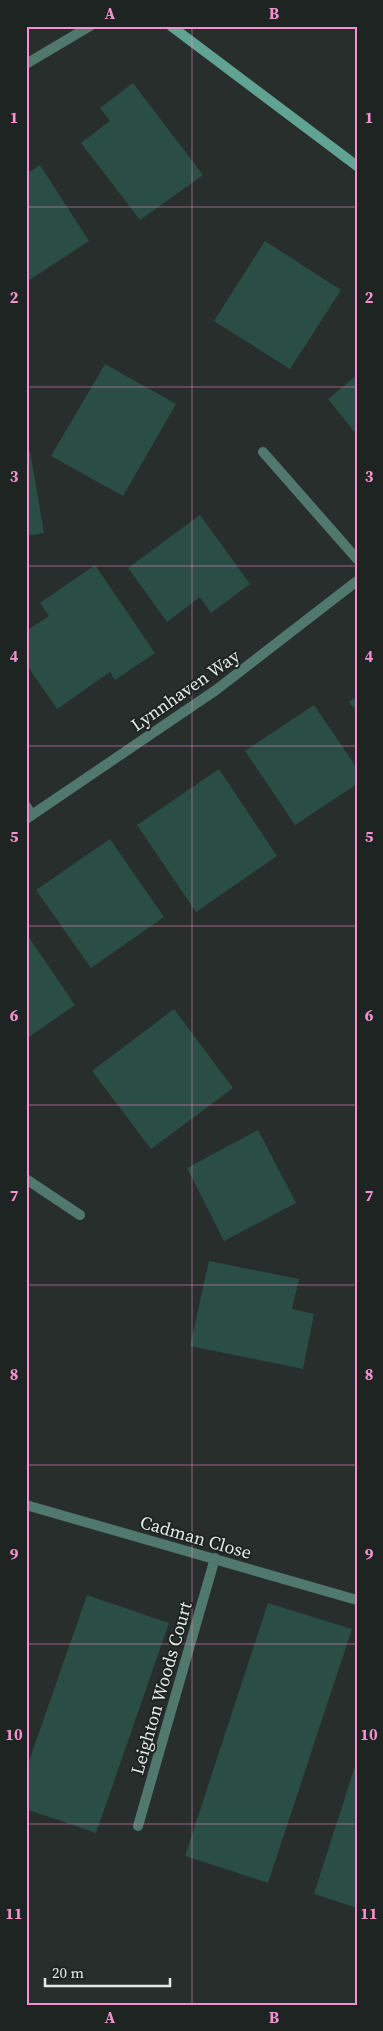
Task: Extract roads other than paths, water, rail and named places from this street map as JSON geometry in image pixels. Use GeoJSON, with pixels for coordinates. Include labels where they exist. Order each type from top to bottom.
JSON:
{"type":"FeatureCollection","features":[{"type":"Feature","properties":{"kind":"street"},"geometry":{"type":"LineString","coordinates":[[26,64],[90,26]]}},
{"type":"Feature","properties":{"kind":"street"},"geometry":{"type":"LineString","coordinates":[[171,26],[357,166]]}},
{"type":"Feature","properties":{"kind":"street"},"geometry":{"type":"LineString","coordinates":[[263,452],[357,559]]}},
{"type":"Feature","properties":{"kind":"street","name":"Lynnhaven Way"},"geometry":{"type":"LineString","coordinates":[[28,813],[216,690],[357,581]]}},
{"type":"Feature","properties":{"kind":"street"},"geometry":{"type":"LineString","coordinates":[[26,1179],[80,1215]]}},
{"type":"Feature","properties":{"kind":"street","name":"Cadman Close"},"geometry":{"type":"LineString","coordinates":[[26,1505],[357,1600]]}},
{"type":"Feature","properties":{"kind":"street","name":"Leighton Woods Court"},"geometry":{"type":"LineString","coordinates":[[138,1826],[215,1558]]}}]}
